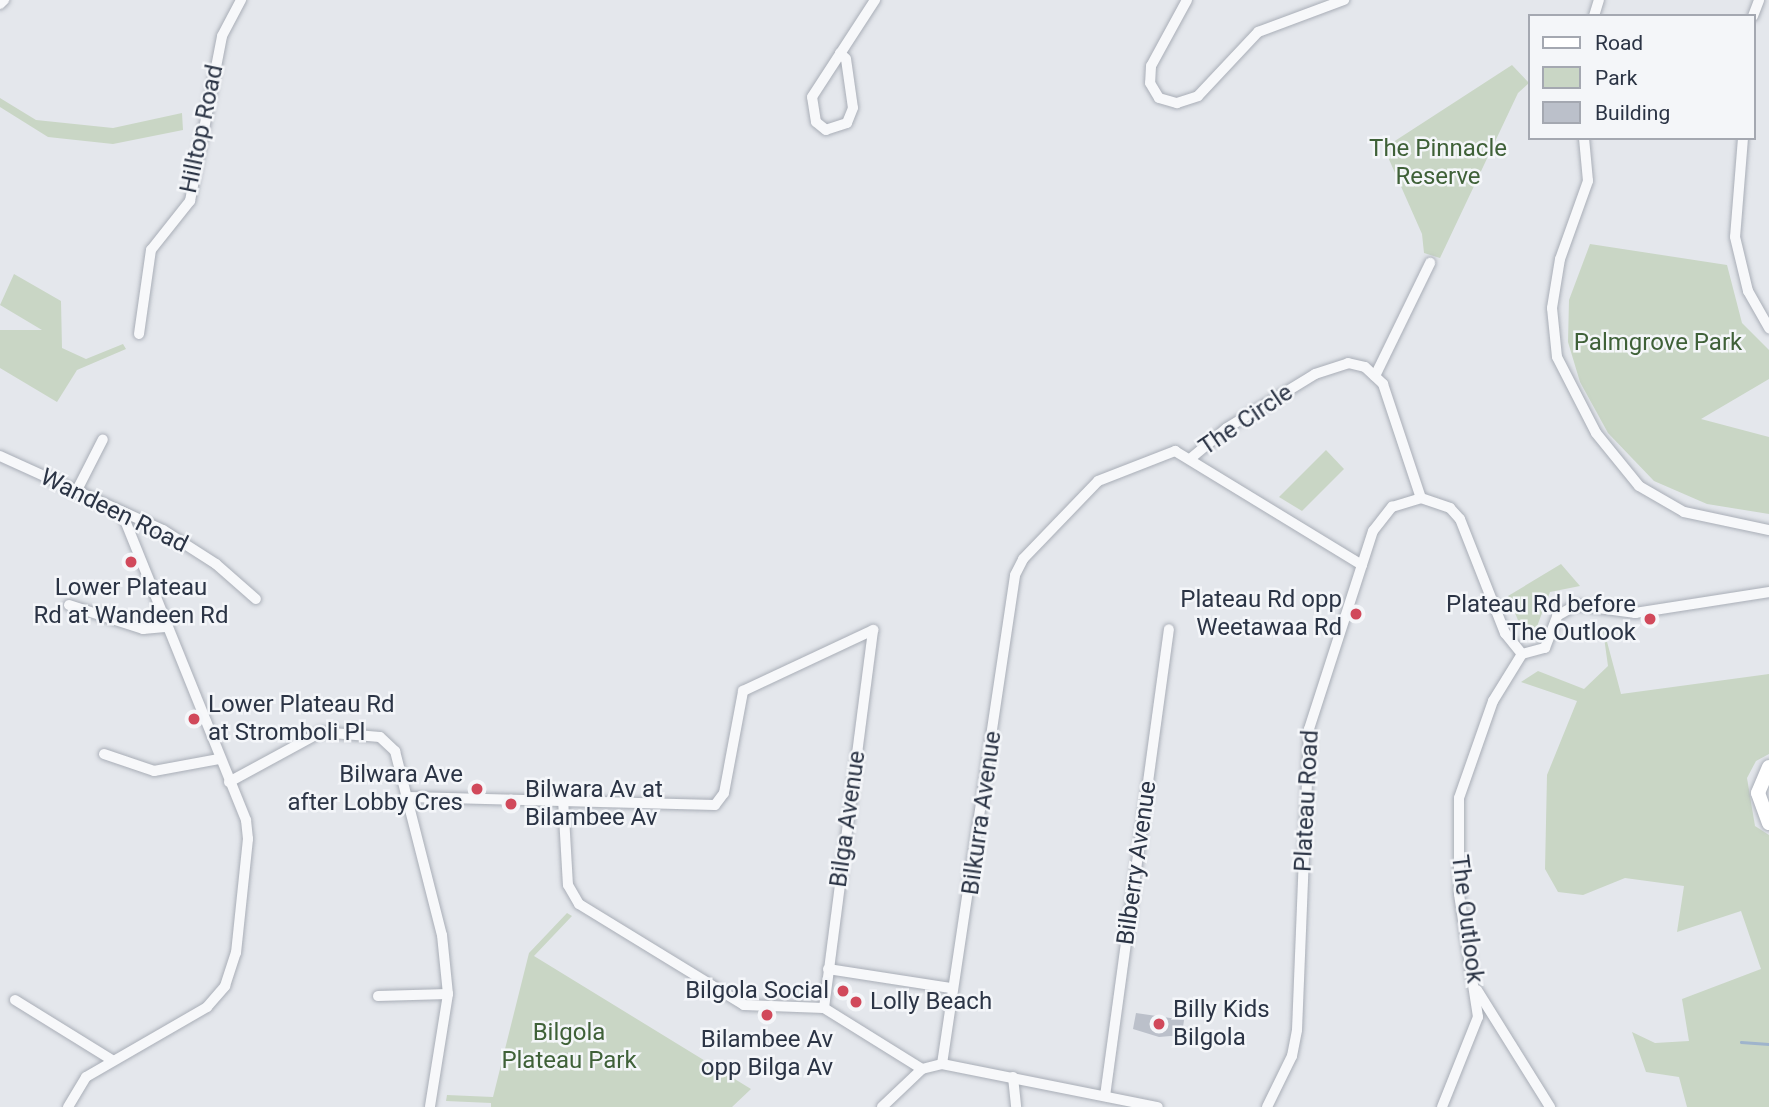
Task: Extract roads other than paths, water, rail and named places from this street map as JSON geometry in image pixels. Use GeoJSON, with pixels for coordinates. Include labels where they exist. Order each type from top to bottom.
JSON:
{"type":"FeatureCollection","features":[{"type":"Feature","properties":{"kind":"main road"},"geometry":{"type":"LineString","coordinates":[[1769,767],[1758,793],[1769,823]]}},
{"type":"Feature","properties":{"kind":"street","name":"Hilltop Road"},"geometry":{"type":"LineString","coordinates":[[139,334],[151,250],[190,201],[222,36],[241,0]]}},
{"type":"Feature","properties":{"kind":"street"},"geometry":{"type":"LineString","coordinates":[[841,53],[853,108],[847,123],[826,130],[816,122],[811,103],[841,53],[875,0]]}},
{"type":"Feature","properties":{"kind":"street"},"geometry":{"type":"LineString","coordinates":[[1187,0],[1151,66],[1150,83],[1159,98],[1177,103],[1198,96],[1258,32],[1344,0]]}},
{"type":"Feature","properties":{"kind":"street"},"geometry":{"type":"LineString","coordinates":[[1584,140],[1588,181],[1560,260],[1552,308],[1556,358],[1596,433],[1639,486],[1684,512],[1769,530]]}},
{"type":"Feature","properties":{"kind":"street"},"geometry":{"type":"LineString","coordinates":[[1743,140],[1735,237],[1748,291],[1769,328]]}},
{"type":"Feature","properties":{"kind":"street"},"geometry":{"type":"LineString","coordinates":[[1430,263],[1375,376],[1391,400],[1421,498],[1450,508],[1461,519],[1505,633],[1522,654],[1545,648],[1557,616],[1576,605],[1636,613],[1769,592]]}},
{"type":"Feature","properties":{"kind":"street","name":"The Circle"},"geometry":{"type":"LineString","coordinates":[[1021,562],[1098,481],[1169,451],[1190,459],[1227,428],[1330,367],[1348,363],[1375,376]]}},
{"type":"Feature","properties":{"kind":"street"},"geometry":{"type":"LineString","coordinates":[[76,492],[103,439]]}},
{"type":"Feature","properties":{"kind":"street","name":"Wandeen Road"},"geometry":{"type":"LineString","coordinates":[[0,456],[190,546],[256,599]]}},
{"type":"Feature","properties":{"kind":"street"},"geometry":{"type":"LineString","coordinates":[[1190,459],[1362,565]]}},
{"type":"Feature","properties":{"kind":"street","name":"Plateau Road"},"geometry":{"type":"LineString","coordinates":[[1267,1107],[1292,1056],[1297,1030],[1309,729],[1379,520],[1392,507],[1421,498]]}},
{"type":"Feature","properties":{"kind":"street"},"geometry":{"type":"LineString","coordinates":[[68,1107],[86,1077],[207,1007],[225,986],[236,953],[248,839],[246,820],[165,627],[123,516]]}},
{"type":"Feature","properties":{"kind":"street","name":"Bilkurra Avenue"},"geometry":{"type":"LineString","coordinates":[[942,1064],[951,988],[968,914],[1015,575],[1021,562]]}},
{"type":"Feature","properties":{"kind":"street"},"geometry":{"type":"LineString","coordinates":[[69,605],[143,629],[165,627]]}},
{"type":"Feature","properties":{"kind":"street","name":"Bilberry Avenue"},"geometry":{"type":"LineString","coordinates":[[1105,1096],[1169,629]]}},
{"type":"Feature","properties":{"kind":"street","name":"Bilga Avenue"},"geometry":{"type":"LineString","coordinates":[[563,799],[715,805],[724,793],[743,691],[873,630],[824,1008]]}},
{"type":"Feature","properties":{"kind":"street","name":"The Outlook"},"geometry":{"type":"LineString","coordinates":[[1442,1107],[1475,1025],[1477,990],[1459,894],[1459,798],[1493,701],[1522,654]]}},
{"type":"Feature","properties":{"kind":"street"},"geometry":{"type":"LineString","coordinates":[[229,782],[321,732],[389,742],[410,796],[442,935],[447,993],[430,1107]]}},
{"type":"Feature","properties":{"kind":"street"},"geometry":{"type":"LineString","coordinates":[[104,754],[154,771],[219,759]]}},
{"type":"Feature","properties":{"kind":"street"},"geometry":{"type":"LineString","coordinates":[[410,796],[563,799],[568,885],[579,904],[744,1005],[824,1008],[922,1069]]}},
{"type":"Feature","properties":{"kind":"street"},"geometry":{"type":"LineString","coordinates":[[828,969],[951,988]]}},
{"type":"Feature","properties":{"kind":"street"},"geometry":{"type":"LineString","coordinates":[[1477,990],[1550,1107]]}},
{"type":"Feature","properties":{"kind":"street"},"geometry":{"type":"LineString","coordinates":[[378,996],[447,993]]}},
{"type":"Feature","properties":{"kind":"street"},"geometry":{"type":"LineString","coordinates":[[15,1000],[112,1060]]}},
{"type":"Feature","properties":{"kind":"street"},"geometry":{"type":"LineString","coordinates":[[882,1107],[922,1069],[942,1064],[1158,1107]]}},
{"type":"Feature","properties":{"kind":"street"},"geometry":{"type":"LineString","coordinates":[[1013,1077],[1016,1107]]}},
{"type":"Feature","properties":{"kind":"waterway"},"geometry":{"type":"LineString","coordinates":[[1741,1042],[1769,1044]]}},
{"type":"Feature","properties":{"kind":"place","name":"Lower Plateau Rd at Wandeen Rd"},"geometry":{"type":"Point","coordinates":[131,562]}},
{"type":"Feature","properties":{"kind":"place","name":"Plateau Rd opp Weetawaa Rd"},"geometry":{"type":"Point","coordinates":[1356,614]}},
{"type":"Feature","properties":{"kind":"place","name":"Plateau Rd before The Outlook"},"geometry":{"type":"Point","coordinates":[1650,619]}},
{"type":"Feature","properties":{"kind":"place","name":"Lower Plateau Rd at Stromboli Pl"},"geometry":{"type":"Point","coordinates":[194,719]}},
{"type":"Feature","properties":{"kind":"place","name":"Bilwara Ave after Lobby Cres"},"geometry":{"type":"Point","coordinates":[477,789]}},
{"type":"Feature","properties":{"kind":"place","name":"Bilwara Av at Bilambee Av"},"geometry":{"type":"Point","coordinates":[511,804]}},
{"type":"Feature","properties":{"kind":"place","name":"Bilgola Social"},"geometry":{"type":"Point","coordinates":[843,991]}},
{"type":"Feature","properties":{"kind":"place","name":"Lolly Beach"},"geometry":{"type":"Point","coordinates":[856,1002]}},
{"type":"Feature","properties":{"kind":"place","name":"Bilambee Av opp Bilga Av"},"geometry":{"type":"Point","coordinates":[767,1015]}},
{"type":"Feature","properties":{"kind":"place","name":"Billy Kids Bilgola"},"geometry":{"type":"Point","coordinates":[1159,1024]}},
{"type":"Feature","properties":{"kind":"park label","name":"The Pinnacle Reserve"},"geometry":{"type":"Point","coordinates":[1438,163]}},
{"type":"Feature","properties":{"kind":"park label","name":"Palmgrove Park"},"geometry":{"type":"Point","coordinates":[1658,343]}},
{"type":"Feature","properties":{"kind":"park label","name":"Bilgola Plateau Park"},"geometry":{"type":"Point","coordinates":[569,1047]}}]}
